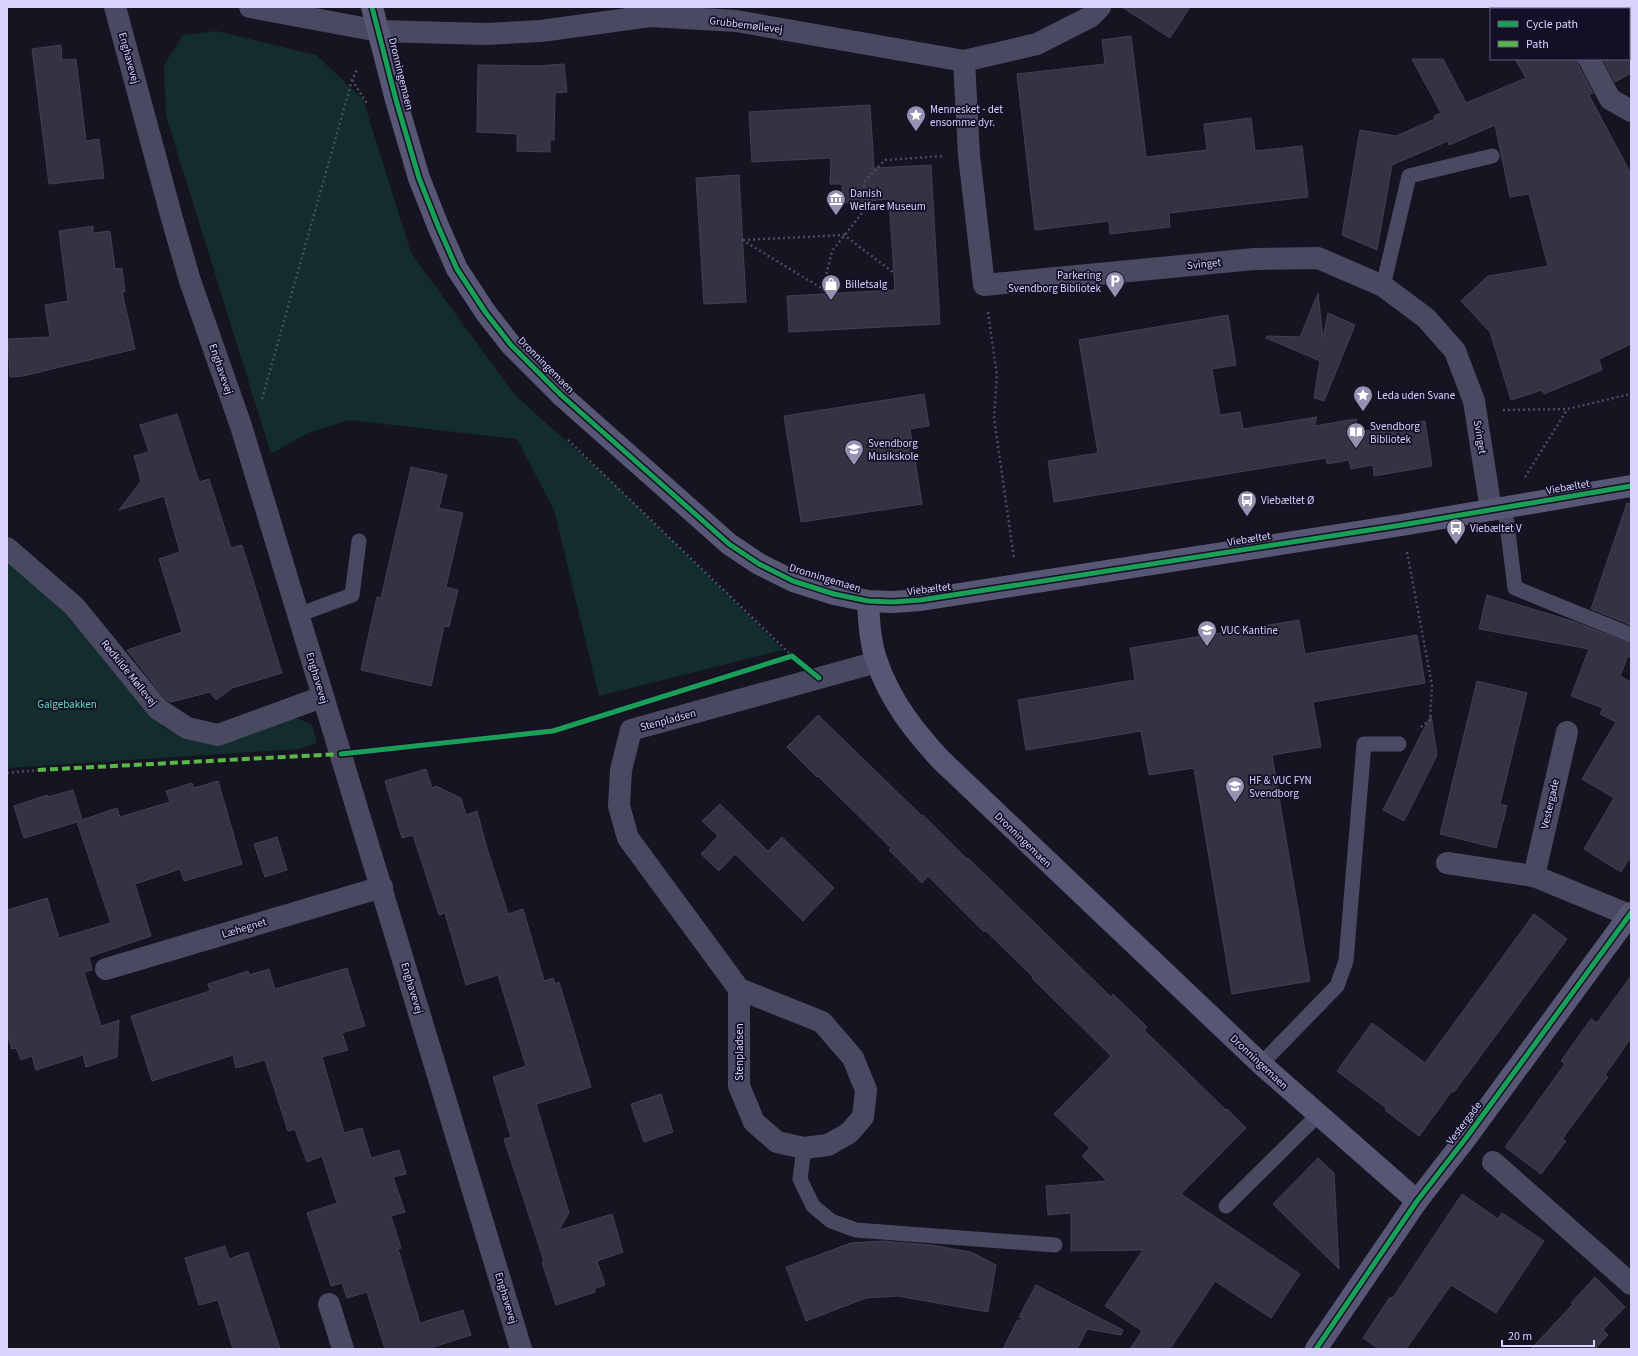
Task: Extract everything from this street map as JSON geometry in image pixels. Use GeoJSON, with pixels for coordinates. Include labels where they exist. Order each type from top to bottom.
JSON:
{"type":"FeatureCollection","features":[{"type":"Feature","properties":{"kind":"street","name":"Enghavevej"},"geometry":{"type":"LineString","coordinates":[[115,7],[186,266],[241,426],[521,1349]]}},
{"type":"Feature","properties":{"kind":"street","name":"Grubbemøllevej"},"geometry":{"type":"LineString","coordinates":[[250,7],[379,31],[485,34],[527,32],[650,16],[737,14],[964,61],[1037,44],[1090,17],[1100,7]]}},
{"type":"Feature","properties":{"kind":"street","name":"Dronningemaen"},"geometry":{"type":"LineString","coordinates":[[372,7],[396,100],[420,178],[438,226],[457,269],[486,313],[511,345],[561,395],[729,544],[759,564],[793,581],[834,594],[868,601],[870,625],[877,662],[895,702],[909,724],[941,760],[1260,1064],[1417,1201]]}},
{"type":"Feature","properties":{"kind":"street"},"geometry":{"type":"LineString","coordinates":[[1590,60],[1610,98],[1631,110]]}},
{"type":"Feature","properties":{"kind":"street"},"geometry":{"type":"LineString","coordinates":[[964,61],[969,154],[984,285]]}},
{"type":"Feature","properties":{"kind":"street","name":"Svinget"},"geometry":{"type":"LineString","coordinates":[[984,285],[1254,258],[1318,258],[1383,286],[1426,318],[1455,351],[1474,401],[1498,509]]}},
{"type":"Feature","properties":{"kind":"street","name":"Viebæltet"},"geometry":{"type":"LineString","coordinates":[[868,601],[893,602],[956,596],[1402,525],[1631,486]]}},
{"type":"Feature","properties":{"kind":"street","name":"Rødkilde Møllevej"},"geometry":{"type":"LineString","coordinates":[[7,548],[74,606],[158,709],[187,728],[218,735],[322,697]]}},
{"type":"Feature","properties":{"kind":"street","name":"Stenpladsen"},"geometry":{"type":"LineString","coordinates":[[739,989],[739,1086],[754,1122],[777,1142],[804,1148],[828,1145],[849,1133],[863,1117],[866,1090],[853,1058],[822,1022],[739,989],[628,838],[619,806],[621,770],[631,730],[877,662]]}},
{"type":"Feature","properties":{"kind":"street","name":"Vestergade"},"geometry":{"type":"LineString","coordinates":[[1534,876],[1567,732]]}},
{"type":"Feature","properties":{"kind":"street","name":"Vestergade"},"geometry":{"type":"LineString","coordinates":[[1316,1349],[1417,1201],[1466,1138],[1630,914],[1534,876],[1447,863]]}},
{"type":"Feature","properties":{"kind":"street","name":"Læhegnet"},"geometry":{"type":"LineString","coordinates":[[106,969],[382,887]]}},
{"type":"Feature","properties":{"kind":"street"},"geometry":{"type":"LineString","coordinates":[[1493,1162],[1631,1284]]}},
{"type":"Feature","properties":{"kind":"street"},"geometry":{"type":"LineString","coordinates":[[329,1304],[343,1349]]}},
{"type":"Feature","properties":{"kind":"lane"},"geometry":{"type":"LineString","coordinates":[[1383,286],[1409,176],[1492,156]]}},
{"type":"Feature","properties":{"kind":"lane"},"geometry":{"type":"LineString","coordinates":[[1498,509],[1515,588],[1631,635]]}},
{"type":"Feature","properties":{"kind":"lane"},"geometry":{"type":"LineString","coordinates":[[298,615],[352,595],[359,541]]}},
{"type":"Feature","properties":{"kind":"lane"},"geometry":{"type":"LineString","coordinates":[[1260,1064],[1336,986],[1346,961],[1364,744],[1399,744]]}},
{"type":"Feature","properties":{"kind":"lane"},"geometry":{"type":"LineString","coordinates":[[1226,1206],[1318,1115]]}},
{"type":"Feature","properties":{"kind":"lane"},"geometry":{"type":"LineString","coordinates":[[804,1148],[800,1179],[813,1206],[831,1221],[856,1230],[1055,1245]]}},
{"type":"Feature","properties":{"kind":"path"},"geometry":{"type":"LineString","coordinates":[[241,426],[260,404],[352,80],[379,31]]}},
{"type":"Feature","properties":{"kind":"path"},"geometry":{"type":"LineString","coordinates":[[824,294],[823,289],[832,251],[866,208],[864,182],[884,160],[969,154]]}},
{"type":"Feature","properties":{"kind":"path"},"geometry":{"type":"LineString","coordinates":[[823,289],[742,240],[844,235],[894,273]]}},
{"type":"Feature","properties":{"kind":"path"},"geometry":{"type":"LineString","coordinates":[[984,285],[997,376],[994,418],[1012,542]]}},
{"type":"Feature","properties":{"kind":"path"},"geometry":{"type":"LineString","coordinates":[[1476,410],[1567,410],[1631,394]]}},
{"type":"Feature","properties":{"kind":"path"},"geometry":{"type":"LineString","coordinates":[[1498,509],[1567,410]]}},
{"type":"Feature","properties":{"kind":"path"},"geometry":{"type":"LineString","coordinates":[[1399,744],[1430,720],[1432,685],[1402,525]]}},
{"type":"Feature","properties":{"kind":"path"},"geometry":{"type":"LineString","coordinates":[[784,658],[792,656],[819,678]]}},
{"type":"Feature","properties":{"kind":"path"},"geometry":{"type":"LineString","coordinates":[[7,773],[38,770]]}},
{"type":"Feature","properties":{"kind":"green space"},"geometry":{"type":"Polygon","coordinates":[[[217,31],[316,55],[363,99],[411,253],[515,395],[616,486],[783,650],[599,696],[554,510],[517,439],[349,420],[308,433],[271,454],[166,116],[164,65],[183,35],[217,31]]]}},
{"type":"Feature","properties":{"kind":"green space","name":"Galgebakken"},"geometry":{"type":"Polygon","coordinates":[[[7,555],[78,623],[164,728],[183,735],[297,718],[312,725],[317,743],[299,749],[7,768],[7,555]]]}},
{"type":"Feature","properties":{"kind":"building"},"geometry":{"type":"Polygon","coordinates":[[[1122,7],[1190,7],[1170,38],[1122,7]]]}},
{"type":"Feature","properties":{"kind":"building"},"geometry":{"type":"Polygon","coordinates":[[[1131,36],[1146,157],[1207,150],[1204,124],[1251,118],[1255,151],[1302,146],[1308,197],[1169,213],[1170,227],[1110,234],[1109,221],[1035,230],[1017,74],[1105,64],[1102,40],[1131,36]]]}},
{"type":"Feature","properties":{"kind":"building"},"geometry":{"type":"Polygon","coordinates":[[[61,45],[62,60],[76,59],[86,141],[99,139],[104,178],[49,184],[32,49],[61,45]]]}},
{"type":"Feature","properties":{"kind":"building"},"geometry":{"type":"Polygon","coordinates":[[[1412,59],[1443,59],[1466,103],[1526,78],[1516,60],[1577,60],[1578,65],[1593,93],[1589,95],[1631,174],[1631,344],[1599,359],[1602,370],[1544,394],[1542,390],[1511,400],[1490,332],[1461,301],[1488,276],[1548,266],[1529,194],[1510,197],[1495,125],[1449,145],[1448,141],[1392,165],[1377,250],[1342,235],[1360,130],[1396,136],[1435,119],[1434,116],[1441,113],[1412,59]]]}},
{"type":"Feature","properties":{"kind":"building"},"geometry":{"type":"Polygon","coordinates":[[[1631,59],[1631,73],[1615,82],[1604,60],[1631,59]]]}},
{"type":"Feature","properties":{"kind":"building"},"geometry":{"type":"Polygon","coordinates":[[[564,64],[567,92],[555,93],[554,140],[550,140],[550,152],[517,151],[517,134],[477,132],[478,65],[539,66],[564,64]]]}},
{"type":"Feature","properties":{"kind":"building"},"geometry":{"type":"Polygon","coordinates":[[[870,105],[874,168],[931,165],[940,324],[789,332],[787,296],[895,290],[889,199],[843,203],[842,184],[830,184],[831,158],[752,162],[749,112],[870,105]]]}},
{"type":"Feature","properties":{"kind":"building"},"geometry":{"type":"Polygon","coordinates":[[[739,175],[746,302],[704,304],[696,178],[739,175]]]}},
{"type":"Feature","properties":{"kind":"building"},"geometry":{"type":"Polygon","coordinates":[[[93,226],[93,233],[110,231],[115,269],[122,268],[125,292],[122,292],[135,349],[23,376],[10,377],[8,339],[50,337],[45,305],[68,301],[59,231],[93,226]]]}},
{"type":"Feature","properties":{"kind":"building"},"geometry":{"type":"Polygon","coordinates":[[[1318,293],[1323,338],[1328,313],[1355,325],[1324,401],[1314,398],[1320,361],[1266,338],[1267,336],[1300,337],[1318,293]]]}},
{"type":"Feature","properties":{"kind":"building"},"geometry":{"type":"Polygon","coordinates":[[[1228,315],[1236,365],[1212,369],[1220,415],[1240,412],[1243,429],[1317,417],[1314,426],[1356,419],[1358,432],[1425,421],[1432,466],[1374,476],[1373,465],[1351,469],[1349,460],[1327,464],[1326,458],[1054,502],[1048,461],[1098,453],[1079,340],[1228,315]]]}},
{"type":"Feature","properties":{"kind":"building","name":"Svendborg Musikskole"},"geometry":{"type":"Polygon","coordinates":[[[924,394],[929,426],[910,429],[922,504],[801,522],[784,416],[924,394]]]}},
{"type":"Feature","properties":{"kind":"building"},"geometry":{"type":"Polygon","coordinates":[[[177,414],[199,482],[209,479],[231,548],[242,545],[282,673],[232,688],[216,700],[210,692],[171,702],[166,700],[127,650],[182,632],[159,559],[180,552],[164,496],[119,510],[141,481],[134,456],[149,452],[140,425],[177,414]]]}},
{"type":"Feature","properties":{"kind":"building"},"geometry":{"type":"Polygon","coordinates":[[[411,467],[447,475],[439,508],[463,513],[446,587],[458,590],[449,627],[444,626],[431,686],[361,670],[377,597],[381,598],[411,467]]]}},
{"type":"Feature","properties":{"kind":"building"},"geometry":{"type":"Polygon","coordinates":[[[1627,503],[1631,504],[1631,625],[1591,609],[1627,503]]]}},
{"type":"Feature","properties":{"kind":"building"},"geometry":{"type":"Polygon","coordinates":[[[1487,595],[1575,622],[1631,644],[1631,657],[1628,656],[1620,676],[1631,682],[1631,856],[1621,872],[1584,849],[1614,798],[1582,779],[1616,722],[1600,714],[1603,708],[1571,696],[1589,649],[1479,629],[1487,595]]]}},
{"type":"Feature","properties":{"kind":"building"},"geometry":{"type":"Polygon","coordinates":[[[1299,620],[1305,654],[1417,635],[1425,683],[1313,702],[1321,747],[1272,755],[1310,981],[1232,994],[1194,768],[1149,775],[1141,731],[1026,750],[1018,700],[1135,680],[1130,648],[1299,620]]]}},
{"type":"Feature","properties":{"kind":"building"},"geometry":{"type":"Polygon","coordinates":[[[1477,681],[1527,693],[1500,804],[1507,806],[1496,848],[1440,834],[1477,681]]]}},
{"type":"Feature","properties":{"kind":"building"},"geometry":{"type":"Polygon","coordinates":[[[818,715],[1111,997],[1113,994],[1147,1027],[1144,1030],[1246,1128],[1181,1194],[1300,1274],[1271,1318],[1215,1281],[1170,1349],[1130,1349],[1142,1331],[1105,1306],[1143,1250],[1071,1251],[1071,1213],[1048,1215],[1046,1186],[1107,1181],[1082,1156],[1090,1148],[1054,1114],[1111,1056],[1032,978],[1033,977],[985,930],[984,932],[928,876],[922,883],[889,850],[891,848],[787,747],[818,715]]]}},
{"type":"Feature","properties":{"kind":"building"},"geometry":{"type":"Polygon","coordinates":[[[1431,715],[1437,755],[1404,821],[1383,810],[1431,715]]]}},
{"type":"Feature","properties":{"kind":"building"},"geometry":{"type":"Polygon","coordinates":[[[426,769],[432,788],[436,786],[461,798],[466,815],[477,811],[508,914],[523,909],[544,981],[553,978],[555,984],[559,982],[591,1087],[536,1104],[569,1213],[559,1230],[612,1214],[623,1252],[597,1261],[605,1285],[594,1289],[595,1292],[556,1305],[542,1262],[544,1261],[504,1139],[511,1137],[493,1077],[526,1066],[498,975],[466,985],[445,913],[439,915],[413,835],[402,838],[385,781],[426,769]]]}},
{"type":"Feature","properties":{"kind":"building"},"geometry":{"type":"Polygon","coordinates":[[[218,781],[242,864],[184,881],[180,869],[135,884],[151,936],[89,957],[92,970],[84,972],[101,1026],[119,1020],[117,1057],[86,1067],[83,1055],[36,1070],[32,1056],[21,1060],[16,1048],[12,1049],[7,1034],[7,910],[47,898],[59,938],[111,923],[77,822],[24,838],[14,806],[47,795],[48,797],[73,790],[82,820],[117,808],[120,817],[170,802],[166,791],[192,783],[194,788],[218,781]]]}},
{"type":"Feature","properties":{"kind":"building"},"geometry":{"type":"Polygon","coordinates":[[[720,804],[768,851],[782,837],[834,888],[803,921],[735,854],[719,871],[701,854],[718,836],[702,821],[720,804]]]}},
{"type":"Feature","properties":{"kind":"building"},"geometry":{"type":"Polygon","coordinates":[[[277,837],[287,870],[265,877],[254,844],[277,837]]]}},
{"type":"Feature","properties":{"kind":"building"},"geometry":{"type":"Polygon","coordinates":[[[1534,914],[1567,939],[1454,1092],[1452,1091],[1419,1136],[1385,1110],[1386,1108],[1337,1071],[1372,1023],[1425,1063],[1534,914]]]}},
{"type":"Feature","properties":{"kind":"building"},"geometry":{"type":"Polygon","coordinates":[[[347,968],[365,1026],[342,1033],[348,1050],[322,1057],[344,1133],[362,1128],[371,1158],[399,1150],[406,1174],[393,1177],[405,1212],[391,1216],[401,1248],[398,1249],[420,1323],[463,1310],[471,1335],[427,1349],[385,1349],[367,1292],[347,1298],[342,1283],[331,1286],[307,1213],[337,1203],[322,1156],[307,1162],[295,1129],[288,1131],[265,1060],[236,1068],[233,1055],[152,1081],[131,1016],[210,991],[208,984],[248,971],[249,975],[269,969],[275,989],[347,968]]]}},
{"type":"Feature","properties":{"kind":"building"},"geometry":{"type":"Polygon","coordinates":[[[1631,976],[1631,1038],[1605,1075],[1608,1077],[1562,1139],[1566,1141],[1541,1174],[1505,1147],[1565,1064],[1561,1061],[1591,1019],[1597,1023],[1631,976]]]}},
{"type":"Feature","properties":{"kind":"building"},"geometry":{"type":"Polygon","coordinates":[[[661,1094],[673,1132],[644,1142],[631,1104],[661,1094]]]}},
{"type":"Feature","properties":{"kind":"building"},"geometry":{"type":"Polygon","coordinates":[[[1318,1158],[1334,1173],[1339,1269],[1273,1204],[1318,1158]]]}},
{"type":"Feature","properties":{"kind":"building"},"geometry":{"type":"Polygon","coordinates":[[[1462,1194],[1498,1219],[1502,1213],[1544,1241],[1496,1313],[1451,1285],[1406,1349],[1379,1349],[1363,1338],[1390,1297],[1392,1299],[1462,1194]]]}},
{"type":"Feature","properties":{"kind":"building"},"geometry":{"type":"Polygon","coordinates":[[[882,1241],[931,1245],[971,1252],[996,1265],[988,1312],[898,1296],[866,1298],[806,1321],[786,1267],[851,1243],[882,1241]]]}},
{"type":"Feature","properties":{"kind":"building"},"geometry":{"type":"Polygon","coordinates":[[[225,1246],[229,1259],[248,1252],[280,1349],[233,1349],[218,1300],[199,1305],[185,1258],[225,1246]]]}},
{"type":"Feature","properties":{"kind":"building"},"geometry":{"type":"Polygon","coordinates":[[[1595,1277],[1625,1307],[1603,1330],[1608,1335],[1595,1349],[1531,1349],[1573,1304],[1571,1303],[1595,1277]]]}},
{"type":"Feature","properties":{"kind":"building"},"geometry":{"type":"Polygon","coordinates":[[[1036,1285],[1123,1330],[1121,1335],[1087,1329],[1077,1349],[1003,1349],[1017,1321],[1025,1318],[1019,1317],[1036,1285]]]}},
{"type":"Feature","properties":{"kind":"marked path"},"geometry":{"type":"LineString","coordinates":[[38,770],[341,754]]}},
{"type":"Feature","properties":{"kind":"cycle path"},"geometry":{"type":"LineString","coordinates":[[372,7],[396,100],[419,178],[457,269],[486,313],[511,345],[561,395],[729,544],[759,564],[793,581],[834,594],[868,601],[893,602],[921,600],[1402,525],[1631,486]]}},
{"type":"Feature","properties":{"kind":"cycle path"},"geometry":{"type":"LineString","coordinates":[[341,754],[553,731],[792,656],[819,678]]}},
{"type":"Feature","properties":{"kind":"cycle path"},"geometry":{"type":"LineString","coordinates":[[1316,1349],[1417,1201],[1466,1138],[1631,913]]}},
{"type":"Feature","properties":{"kind":"place","name":"Mennesket - det ensomme dyr."},"geometry":{"type":"Point","coordinates":[916,132]}},
{"type":"Feature","properties":{"kind":"place","name":"Danish Welfare Museum"},"geometry":{"type":"Point","coordinates":[836,216]}},
{"type":"Feature","properties":{"kind":"place","name":"Parkering Svendborg Bibliotek"},"geometry":{"type":"Point","coordinates":[1115,298]}},
{"type":"Feature","properties":{"kind":"place","name":"Billetsalg"},"geometry":{"type":"Point","coordinates":[831,301]}},
{"type":"Feature","properties":{"kind":"place","name":"Leda uden Svane"},"geometry":{"type":"Point","coordinates":[1363,412]}},
{"type":"Feature","properties":{"kind":"place","name":"Svendborg Bibliotek"},"geometry":{"type":"Point","coordinates":[1356,449]}},
{"type":"Feature","properties":{"kind":"place","name":"Svendborg Musikskole"},"geometry":{"type":"Point","coordinates":[854,466]}},
{"type":"Feature","properties":{"kind":"place","name":"Viebæltet Ø"},"geometry":{"type":"Point","coordinates":[1247,517]}},
{"type":"Feature","properties":{"kind":"place","name":"Viebæltet V"},"geometry":{"type":"Point","coordinates":[1456,545]}},
{"type":"Feature","properties":{"kind":"place","name":"VUC Kantine"},"geometry":{"type":"Point","coordinates":[1207,647]}},
{"type":"Feature","properties":{"kind":"place","name":"HF & VUC FYN Svendborg"},"geometry":{"type":"Point","coordinates":[1235,803]}}]}
